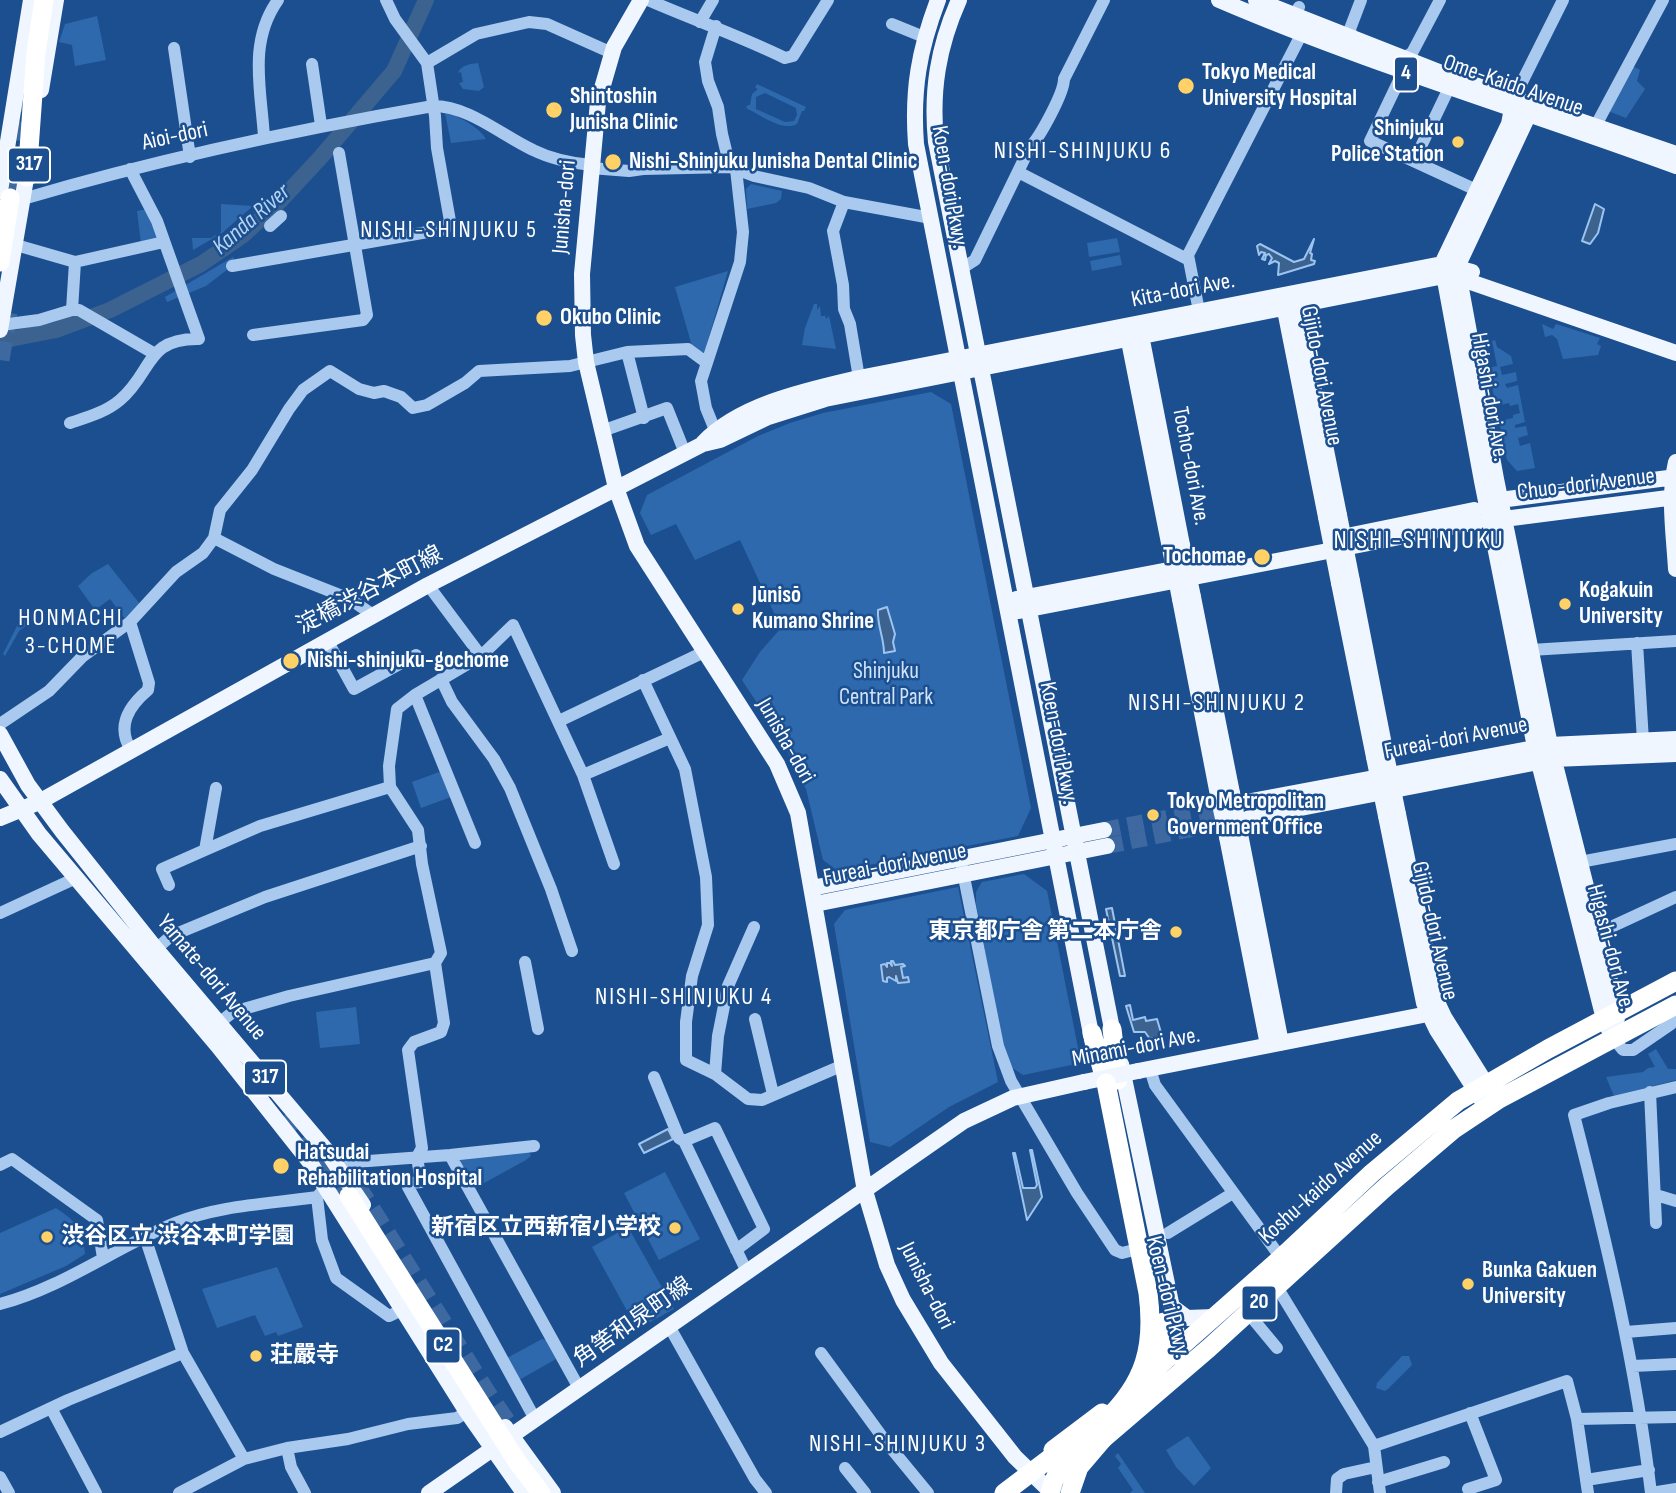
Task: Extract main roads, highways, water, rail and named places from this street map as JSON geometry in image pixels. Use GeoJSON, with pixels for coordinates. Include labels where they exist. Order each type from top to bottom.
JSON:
{"type":"FeatureCollection","features":[{"type":"Feature","properties":{"kind":"highway"},"geometry":{"type":"LineString","coordinates":[[27,177],[36,52],[44,0]]}},
{"type":"Feature","properties":{"kind":"highway"},"geometry":{"type":"LineString","coordinates":[[0,262],[11,196]]}},
{"type":"Feature","properties":{"kind":"highway","name":"Koshu-kaido Avenue"},"geometry":{"type":"LineString","coordinates":[[1047,1492],[1163,1375],[1179,1349],[1372,1173],[1458,1101],[1676,981]]}},
{"type":"Feature","properties":{"kind":"highway","name":"Koshu-kaido Avenue"},"geometry":{"type":"LineString","coordinates":[[1026,1470],[1248,1313],[1387,1186],[1478,1112],[1637,1025],[1676,1007]]}},
{"type":"Feature","properties":{"kind":"highway"},"geometry":{"type":"LineString","coordinates":[[1047,1492],[1066,1457],[1130,1394],[1142,1371],[1150,1346],[1151,1321],[1147,1285],[1112,1082],[1112,1029]]}},
{"type":"Feature","properties":{"kind":"highway"},"geometry":{"type":"LineString","coordinates":[[1070,1493],[1073,1480],[1085,1457],[1146,1392],[1162,1356],[1164,1329],[1163,1314],[1112,1082],[1092,1033]]}},
{"type":"Feature","properties":{"kind":"highway","name":"C2"},"geometry":{"type":"LineString","coordinates":[[533,1493],[513,1466],[346,1197],[518,1463],[541,1493]]}},
{"type":"Feature","properties":{"kind":"highway"},"geometry":{"type":"LineString","coordinates":[[1004,1493],[1121,1404]]}},
{"type":"Feature","properties":{"kind":"highway","name":"20"},"geometry":{"type":"LineString","coordinates":[[997,1493],[1026,1470]]}},
{"type":"Feature","properties":{"kind":"main road","name":"317"},"geometry":{"type":"LineString","coordinates":[[0,328],[16,245],[11,196],[31,0]]}},
{"type":"Feature","properties":{"kind":"main road","name":"317"},"geometry":{"type":"LineString","coordinates":[[11,196],[27,177],[56,0]]}},
{"type":"Feature","properties":{"kind":"main road","name":"Junisha-dori"},"geometry":{"type":"LineString","coordinates":[[640,0],[612,53],[598,102],[582,274],[586,362],[616,488],[637,546],[786,781],[798,813],[865,1191],[876,1233],[903,1300],[942,1363],[1026,1470],[1047,1492]]}},
{"type":"Feature","properties":{"kind":"main road","name":"Koen-dori Pkwy."},"geometry":{"type":"LineString","coordinates":[[938,0],[924,37],[915,91],[916,144],[1092,1033],[1098,1084],[1130,1251],[1163,1375]]}},
{"type":"Feature","properties":{"kind":"main road","name":"Koen-dori Pkwy."},"geometry":{"type":"LineString","coordinates":[[959,0],[941,48],[933,101],[936,142],[1112,1029],[1125,1079],[1179,1349]]}},
{"type":"Feature","properties":{"kind":"main road","name":"Ome-Kaido Avenue"},"geometry":{"type":"LineString","coordinates":[[1219,0],[1301,35],[1676,154]]}},
{"type":"Feature","properties":{"kind":"main road","name":"Ome-Kaido Avenue"},"geometry":{"type":"LineString","coordinates":[[1256,0],[1297,12],[1449,88],[1525,104],[1676,166]]}},
{"type":"Feature","properties":{"kind":"main road"},"geometry":{"type":"LineString","coordinates":[[1451,271],[1525,104]]}},
{"type":"Feature","properties":{"kind":"main road"},"geometry":{"type":"LineString","coordinates":[[1451,271],[1676,343]]}},
{"type":"Feature","properties":{"kind":"main road"},"geometry":{"type":"LineString","coordinates":[[1451,271],[1676,353]]}},
{"type":"Feature","properties":{"kind":"main road","name":"Kita-dori Ave."},"geometry":{"type":"LineString","coordinates":[[616,488],[703,444],[720,440],[768,417],[861,390],[979,361],[1451,271]]}},
{"type":"Feature","properties":{"kind":"main road","name":"Higashi-dori Ave."},"geometry":{"type":"LineString","coordinates":[[1451,271],[1531,650],[1544,753],[1580,862],[1598,933],[1608,1041]]}},
{"type":"Feature","properties":{"kind":"main road","name":"Higashi-dori Ave."},"geometry":{"type":"LineString","coordinates":[[1451,271],[1480,514],[1544,753],[1605,1019]]}},
{"type":"Feature","properties":{"kind":"main road","name":"Kita-dori Ave."},"geometry":{"type":"LineString","coordinates":[[1133,331],[1199,311],[1289,300]]}},
{"type":"Feature","properties":{"kind":"main road","name":"Gijido-dori Avenue"},"geometry":{"type":"LineString","coordinates":[[1289,300],[1392,815],[1421,992],[1480,1087]]}},
{"type":"Feature","properties":{"kind":"main road","name":"Tocho-dori Ave."},"geometry":{"type":"LineString","coordinates":[[1133,331],[1274,1044]]}},
{"type":"Feature","properties":{"kind":"main road","name":"Kita-dori Ave."},"geometry":{"type":"LineString","coordinates":[[703,444],[716,430],[793,395],[859,378],[960,365]]}},
{"type":"Feature","properties":{"kind":"main road"},"geometry":{"type":"LineString","coordinates":[[1675,472],[1676,569]]}},
{"type":"Feature","properties":{"kind":"main road","name":"Chuo-dori Avenue"},"geometry":{"type":"LineString","coordinates":[[1480,514],[1500,500],[1675,472]]}},
{"type":"Feature","properties":{"kind":"main road","name":"淀橋渋谷本町線"},"geometry":{"type":"LineString","coordinates":[[0,818],[39,802],[428,585],[616,488]]}},
{"type":"Feature","properties":{"kind":"main road","name":"Chuo-dori Avenue"},"geometry":{"type":"LineString","coordinates":[[1480,514],[1504,519],[1674,497]]}},
{"type":"Feature","properties":{"kind":"main road"},"geometry":{"type":"LineString","coordinates":[[1008,607],[1480,514]]}},
{"type":"Feature","properties":{"kind":"main road","name":"Yamate-dori Avenue"},"geometry":{"type":"LineString","coordinates":[[0,734],[39,802],[156,948],[341,1170],[486,1399],[553,1493]]}},
{"type":"Feature","properties":{"kind":"main road","name":"Fureai-dori Avenue"},"geometry":{"type":"LineString","coordinates":[[1248,810],[1544,753],[1676,739]]}},
{"type":"Feature","properties":{"kind":"main road","name":"Fureai-dori Avenue"},"geometry":{"type":"LineString","coordinates":[[1544,753],[1676,754]]}},
{"type":"Feature","properties":{"kind":"main road","name":"Yamate-dori Avenue"},"geometry":{"type":"LineString","coordinates":[[0,779],[20,810],[218,1046],[309,1161],[321,1192],[524,1493]]}},
{"type":"Feature","properties":{"kind":"main road","name":"Fureai-dori Avenue"},"geometry":{"type":"LineString","coordinates":[[814,896],[1106,838]]}},
{"type":"Feature","properties":{"kind":"main road","name":"Minami-dori Ave."},"geometry":{"type":"LineString","coordinates":[[865,1191],[964,1121],[1021,1096],[1435,1012]]}},
{"type":"Feature","properties":{"kind":"main road"},"geometry":{"type":"LineString","coordinates":[[1478,1112],[1480,1087]]}},
{"type":"Feature","properties":{"kind":"main road","name":"角筈和泉町線"},"geometry":{"type":"LineString","coordinates":[[429,1493],[865,1191]]}},
{"type":"Feature","properties":{"kind":"main road"},"geometry":{"type":"LineString","coordinates":[[1171,1306],[1187,1318],[1214,1317]]}},
{"type":"Feature","properties":{"kind":"waterway","name":"Kanda River"},"geometry":{"type":"LineString","coordinates":[[0,341],[56,330],[110,310],[201,264],[242,236],[280,201],[320,158],[394,71],[426,0]]}},
{"type":"Feature","properties":{"kind":"tunnel"},"geometry":{"type":"LineString","coordinates":[[10,198],[24,81]]}},
{"type":"Feature","properties":{"kind":"tunnel"},"geometry":{"type":"LineString","coordinates":[[0,360],[8,312]]}},
{"type":"Feature","properties":{"kind":"tunnel"},"geometry":{"type":"LineString","coordinates":[[1104,830],[1232,805]]}},
{"type":"Feature","properties":{"kind":"tunnel"},"geometry":{"type":"LineString","coordinates":[[1107,846],[1236,820]]}},
{"type":"Feature","properties":{"kind":"tunnel"},"geometry":{"type":"LineString","coordinates":[[286,1114],[333,1173]]}},
{"type":"Feature","properties":{"kind":"tunnel"},"geometry":{"type":"LineString","coordinates":[[320,1165],[344,1199]]}},
{"type":"Feature","properties":{"kind":"tunnel"},"geometry":{"type":"LineString","coordinates":[[356,1185],[519,1440]]}},
{"type":"Feature","properties":{"kind":"place","name":"Tokyo Medical University Hospital"},"geometry":{"type":"Point","coordinates":[1186,86]}},
{"type":"Feature","properties":{"kind":"place","name":"Shintoshin Junisha Clinic"},"geometry":{"type":"Point","coordinates":[554,110]}},
{"type":"Feature","properties":{"kind":"place","name":"Shinjuku Police Station"},"geometry":{"type":"Point","coordinates":[1458,142]}},
{"type":"Feature","properties":{"kind":"place","name":"Nishi-Shinjuku Junisha Dental Clinic"},"geometry":{"type":"Point","coordinates":[613,162]}},
{"type":"Feature","properties":{"kind":"place","name":"Okubo Clinic"},"geometry":{"type":"Point","coordinates":[544,318]}},
{"type":"Feature","properties":{"kind":"place","name":"Tochomae"},"geometry":{"type":"Point","coordinates":[1262,557]}},
{"type":"Feature","properties":{"kind":"place","name":"Kogakuin University"},"geometry":{"type":"Point","coordinates":[1565,604]}},
{"type":"Feature","properties":{"kind":"place","name":"Jūnisō Kumano Shrine"},"geometry":{"type":"Point","coordinates":[738,609]}},
{"type":"Feature","properties":{"kind":"place","name":"Nishi-shinjuku-gochome"},"geometry":{"type":"Point","coordinates":[291,661]}},
{"type":"Feature","properties":{"kind":"place","name":"Tokyo Metropolitan Government Office"},"geometry":{"type":"Point","coordinates":[1153,815]}},
{"type":"Feature","properties":{"kind":"place","name":"東京都庁舎 第二本庁舎"},"geometry":{"type":"Point","coordinates":[1176,932]}},
{"type":"Feature","properties":{"kind":"place","name":"Hatsudai Rehabilitation Hospital"},"geometry":{"type":"Point","coordinates":[281,1166]}},
{"type":"Feature","properties":{"kind":"place","name":"新宿区立西新宿小学校"},"geometry":{"type":"Point","coordinates":[675,1228]}},
{"type":"Feature","properties":{"kind":"place","name":"渋谷区立 渋谷本町学園"},"geometry":{"type":"Point","coordinates":[47,1237]}},
{"type":"Feature","properties":{"kind":"place","name":"Bunka Gakuen University"},"geometry":{"type":"Point","coordinates":[1468,1284]}},
{"type":"Feature","properties":{"kind":"place","name":"荘嚴寺"},"geometry":{"type":"Point","coordinates":[256,1356]}},
{"type":"Feature","properties":{"kind":"district","name":"NISHI-SHINJUKU 6"},"geometry":{"type":"Point","coordinates":[1083,152]}},
{"type":"Feature","properties":{"kind":"district","name":"NISHI-SHINJUKU 5"},"geometry":{"type":"Point","coordinates":[449,231]}},
{"type":"Feature","properties":{"kind":"district","name":"NISHI-SHINJUKU"},"geometry":{"type":"Point","coordinates":[1419,541]}},
{"type":"Feature","properties":{"kind":"district","name":"HONMACHI 3-CHOME"},"geometry":{"type":"Point","coordinates":[71,633]}},
{"type":"Feature","properties":{"kind":"district","name":"NISHI-SHINJUKU 2"},"geometry":{"type":"Point","coordinates":[1217,704]}},
{"type":"Feature","properties":{"kind":"district","name":"NISHI-SHINJUKU 4"},"geometry":{"type":"Point","coordinates":[684,998]}},
{"type":"Feature","properties":{"kind":"district","name":"NISHI-SHINJUKU 3"},"geometry":{"type":"Point","coordinates":[898,1445]}},
{"type":"Feature","properties":{"kind":"park label","name":"Shinjuku Central Park"},"geometry":{"type":"Point","coordinates":[886,685]}}]}
